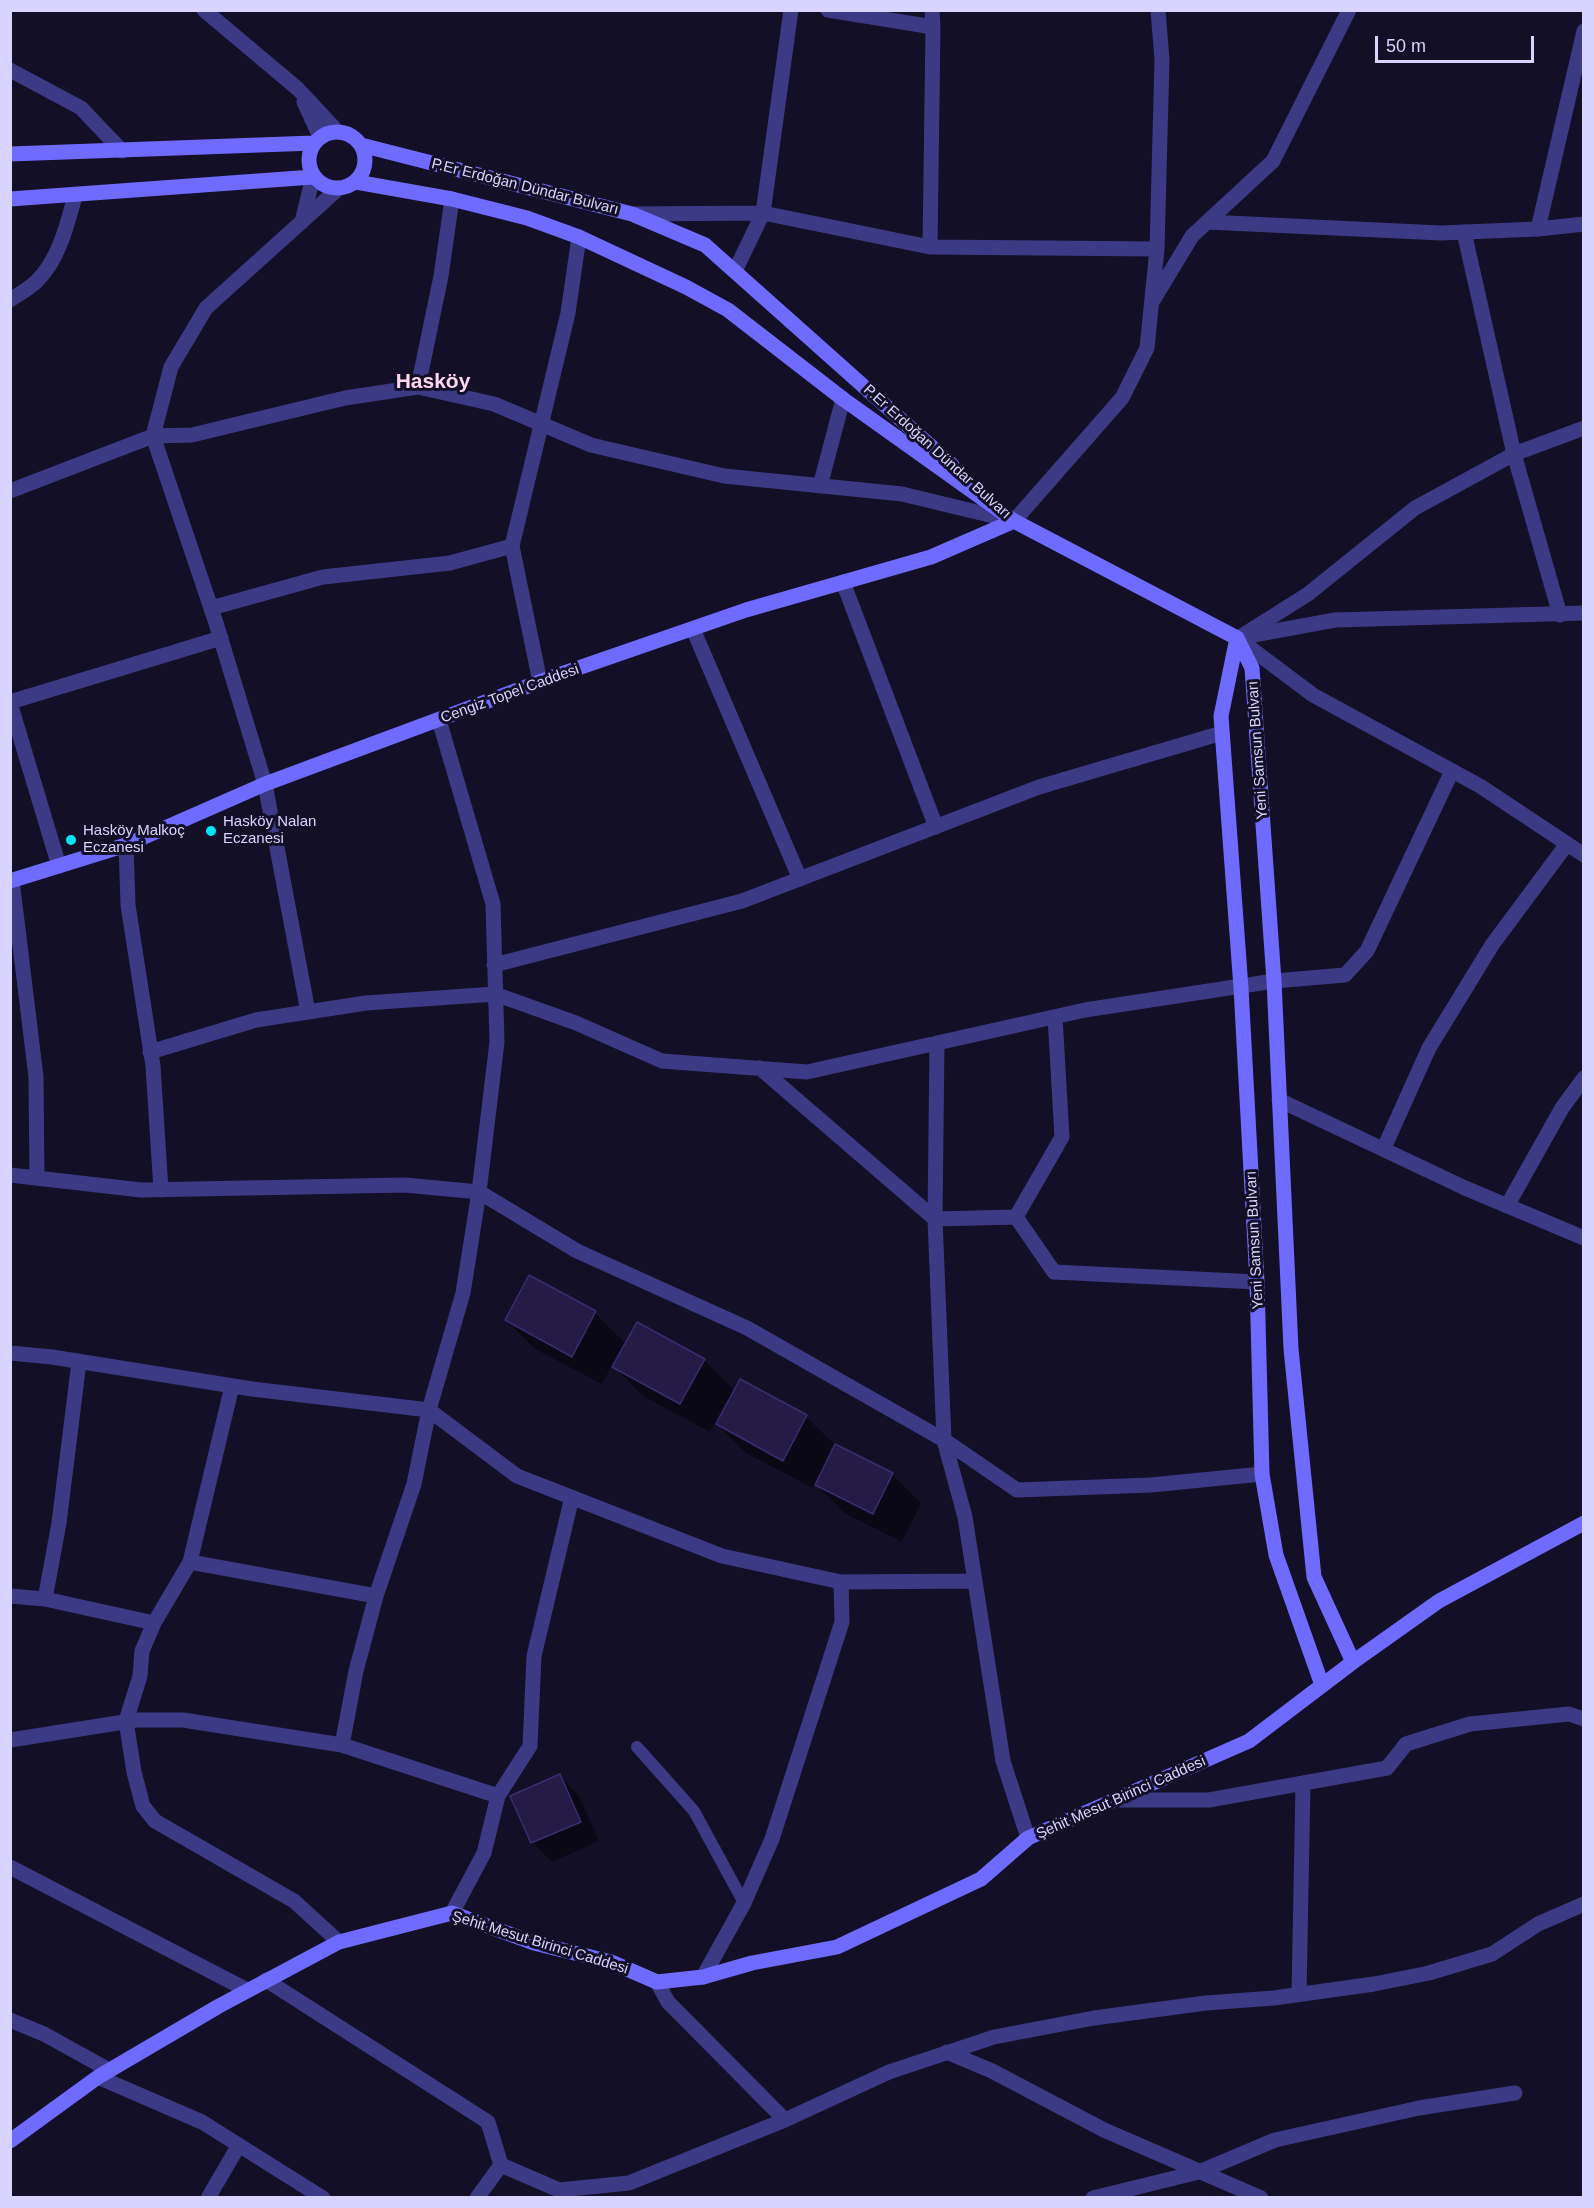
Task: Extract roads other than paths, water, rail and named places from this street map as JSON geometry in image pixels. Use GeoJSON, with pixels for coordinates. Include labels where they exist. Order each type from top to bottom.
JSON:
{"type":"FeatureCollection","features":[{"type":"Feature","properties":{"kind":"main road"},"geometry":{"type":"LineString","coordinates":[[10,154],[122,151],[317,140],[338,132],[346,133],[361,145],[365,164],[356,182],[338,189],[328,188],[313,177],[308,160],[317,140]]}},
{"type":"Feature","properties":{"kind":"main road","name":"P.Er Erdoğan Dündar Bulvarı"},"geometry":{"type":"LineString","coordinates":[[361,145],[633,214],[705,245],[1014,521]]}},
{"type":"Feature","properties":{"kind":"main road"},"geometry":{"type":"LineString","coordinates":[[10,200],[156,187],[228,185],[313,177]]}},
{"type":"Feature","properties":{"kind":"main road","name":"P.Er Erdoğan Dündar Bulvarı"},"geometry":{"type":"LineString","coordinates":[[356,182],[452,199],[526,218],[579,237],[686,287],[728,310],[843,399],[1014,521]]}},
{"type":"Feature","properties":{"kind":"main road"},"geometry":{"type":"LineString","coordinates":[[1014,521],[1237,638]]}},
{"type":"Feature","properties":{"kind":"main road","name":"Cengiz Topel Caddesi"},"geometry":{"type":"LineString","coordinates":[[11,881],[126,845],[265,784],[540,682],[693,628],[931,557],[1014,521]]}},
{"type":"Feature","properties":{"kind":"main road","name":"Yeni Samsun Bulvarı"},"geometry":{"type":"LineString","coordinates":[[1237,638],[1221,716],[1242,988],[1257,1282],[1262,1474],[1276,1555],[1322,1685]]}},
{"type":"Feature","properties":{"kind":"main road","name":"Yeni Samsun Bulvarı"},"geometry":{"type":"LineString","coordinates":[[1237,638],[1252,668],[1274,981],[1291,1349],[1314,1577],[1353,1662]]}},
{"type":"Feature","properties":{"kind":"main road","name":"Şehit Mesut Birinci Caddesi"},"geometry":{"type":"LineString","coordinates":[[10,2141],[103,2073],[247,1990],[339,1942],[452,1913],[534,1943],[611,1962],[657,1982],[703,1977],[752,1963],[837,1947],[981,1879],[1028,1839],[1249,1741],[1353,1662],[1439,1601],[1584,1523]]}},
{"type":"Feature","properties":{"kind":"street"},"geometry":{"type":"LineString","coordinates":[[204,10],[298,89],[338,132]]}},
{"type":"Feature","properties":{"kind":"street"},"geometry":{"type":"LineString","coordinates":[[735,271],[763,213],[791,10]]}},
{"type":"Feature","properties":{"kind":"street"},"geometry":{"type":"LineString","coordinates":[[828,10],[933,27]]}},
{"type":"Feature","properties":{"kind":"street"},"geometry":{"type":"LineString","coordinates":[[930,246],[932,10]]}},
{"type":"Feature","properties":{"kind":"street"},"geometry":{"type":"LineString","coordinates":[[10,491],[153,436],[192,435],[345,398],[418,387],[494,404],[591,445],[724,477],[902,494],[1014,521],[1122,399],[1147,348],[1156,249],[1162,60],[1158,10]]}},
{"type":"Feature","properties":{"kind":"street"},"geometry":{"type":"LineString","coordinates":[[1151,304],[1192,236],[1273,161],[1349,10]]}},
{"type":"Feature","properties":{"kind":"street"},"geometry":{"type":"LineString","coordinates":[[1538,229],[1584,32]]}},
{"type":"Feature","properties":{"kind":"street"},"geometry":{"type":"LineString","coordinates":[[10,70],[81,108],[122,151]]}},
{"type":"Feature","properties":{"kind":"street"},"geometry":{"type":"LineString","coordinates":[[298,89],[317,140]]}},
{"type":"Feature","properties":{"kind":"street"},"geometry":{"type":"LineString","coordinates":[[302,222],[313,177]]}},
{"type":"Feature","properties":{"kind":"street"},"geometry":{"type":"LineString","coordinates":[[308,1012],[265,784],[221,638],[153,436],[171,367],[206,308],[338,189]]}},
{"type":"Feature","properties":{"kind":"street"},"geometry":{"type":"LineString","coordinates":[[10,300],[38,280],[66,232],[75,196]]}},
{"type":"Feature","properties":{"kind":"street"},"geometry":{"type":"LineString","coordinates":[[418,387],[441,276],[452,199]]}},
{"type":"Feature","properties":{"kind":"street"},"geometry":{"type":"LineString","coordinates":[[633,214],[763,213],[930,246],[1156,249]]}},
{"type":"Feature","properties":{"kind":"street"},"geometry":{"type":"LineString","coordinates":[[1207,222],[1464,232],[1538,229],[1584,224]]}},
{"type":"Feature","properties":{"kind":"street"},"geometry":{"type":"LineString","coordinates":[[1464,232],[1478,305],[1514,454],[1560,615]]}},
{"type":"Feature","properties":{"kind":"street"},"geometry":{"type":"LineString","coordinates":[[540,682],[512,546],[568,313],[579,237]]}},
{"type":"Feature","properties":{"kind":"street"},"geometry":{"type":"LineString","coordinates":[[820,486],[843,399]]}},
{"type":"Feature","properties":{"kind":"street"},"geometry":{"type":"LineString","coordinates":[[1237,638],[1308,594],[1415,508],[1514,454],[1584,428]]}},
{"type":"Feature","properties":{"kind":"street"},"geometry":{"type":"LineString","coordinates":[[211,608],[323,577],[450,562],[512,546]]}},
{"type":"Feature","properties":{"kind":"street"},"geometry":{"type":"LineString","coordinates":[[843,582],[936,827]]}},
{"type":"Feature","properties":{"kind":"street"},"geometry":{"type":"LineString","coordinates":[[1237,638],[1335,620],[1584,613]]}},
{"type":"Feature","properties":{"kind":"street"},"geometry":{"type":"LineString","coordinates":[[693,628],[800,879]]}},
{"type":"Feature","properties":{"kind":"street"},"geometry":{"type":"LineString","coordinates":[[59,866],[10,702],[221,638]]}},
{"type":"Feature","properties":{"kind":"street"},"geometry":{"type":"LineString","coordinates":[[1237,638],[1313,695],[1480,786],[1584,855]]}},
{"type":"Feature","properties":{"kind":"street"},"geometry":{"type":"LineString","coordinates":[[342,1745],[356,1671],[376,1596],[414,1484],[429,1410],[463,1293],[479,1192],[497,1042],[493,904],[439,720]]}},
{"type":"Feature","properties":{"kind":"street"},"geometry":{"type":"LineString","coordinates":[[494,965],[742,901],[1039,788],[1222,734]]}},
{"type":"Feature","properties":{"kind":"street"},"geometry":{"type":"LineString","coordinates":[[150,1052],[256,1020],[366,1003],[495,994],[576,1023],[662,1060],[807,1072],[1055,1017],[1274,981],[1346,975],[1367,951],[1452,771]]}},
{"type":"Feature","properties":{"kind":"street"},"geometry":{"type":"LineString","coordinates":[[1384,1148],[1429,1048],[1492,945],[1567,844]]}},
{"type":"Feature","properties":{"kind":"street"},"geometry":{"type":"LineString","coordinates":[[126,845],[128,905],[150,1052],[161,1190]]}},
{"type":"Feature","properties":{"kind":"street"},"geometry":{"type":"LineString","coordinates":[[11,881],[36,1077],[37,1178]]}},
{"type":"Feature","properties":{"kind":"street"},"geometry":{"type":"LineString","coordinates":[[1016,1217],[1062,1137],[1055,1017]]}},
{"type":"Feature","properties":{"kind":"street"},"geometry":{"type":"LineString","coordinates":[[937,1043],[935,1219],[944,1440],[965,1517],[1003,1761],[1028,1839]]}},
{"type":"Feature","properties":{"kind":"street"},"geometry":{"type":"LineString","coordinates":[[760,1068],[935,1219],[1016,1217]]}},
{"type":"Feature","properties":{"kind":"street"},"geometry":{"type":"LineString","coordinates":[[1507,1206],[1562,1108],[1584,1078]]}},
{"type":"Feature","properties":{"kind":"street"},"geometry":{"type":"LineString","coordinates":[[1278,1100],[1507,1206],[1584,1238]]}},
{"type":"Feature","properties":{"kind":"street"},"geometry":{"type":"LineString","coordinates":[[10,1175],[141,1190],[405,1185],[479,1192],[576,1251],[747,1328],[944,1440],[1017,1490],[1151,1485],[1262,1474]]}},
{"type":"Feature","properties":{"kind":"street"},"geometry":{"type":"LineString","coordinates":[[1016,1217],[1054,1272],[1257,1282]]}},
{"type":"Feature","properties":{"kind":"street"},"geometry":{"type":"LineString","coordinates":[[10,1353],[232,1386],[429,1410],[517,1476],[722,1556],[841,1582],[975,1581]]}},
{"type":"Feature","properties":{"kind":"street"},"geometry":{"type":"LineString","coordinates":[[45,1599],[59,1523],[80,1362]]}},
{"type":"Feature","properties":{"kind":"street"},"geometry":{"type":"LineString","coordinates":[[232,1386],[190,1562],[153,1623],[142,1651],[140,1677],[126,1721],[134,1772],[143,1806],[155,1821],[294,1901],[339,1942]]}},
{"type":"Feature","properties":{"kind":"street"},"geometry":{"type":"LineString","coordinates":[[452,1913],[484,1853],[498,1796],[530,1746],[534,1656],[572,1497]]}},
{"type":"Feature","properties":{"kind":"street"},"geometry":{"type":"LineString","coordinates":[[190,1562],[376,1596]]}},
{"type":"Feature","properties":{"kind":"street"},"geometry":{"type":"LineString","coordinates":[[703,1977],[744,1903],[772,1839],[842,1622],[841,1582]]}},
{"type":"Feature","properties":{"kind":"street"},"geometry":{"type":"LineString","coordinates":[[10,1596],[45,1599],[153,1623]]}},
{"type":"Feature","properties":{"kind":"street"},"geometry":{"type":"LineString","coordinates":[[1120,1800],[1209,1800],[1303,1784],[1387,1768],[1406,1744],[1470,1724],[1569,1713],[1584,1719]]}},
{"type":"Feature","properties":{"kind":"street"},"geometry":{"type":"LineString","coordinates":[[10,1740],[126,1721],[183,1720],[342,1745],[498,1796]]}},
{"type":"Feature","properties":{"kind":"street"},"geometry":{"type":"LineString","coordinates":[[1299,1994],[1303,1784]]}},
{"type":"Feature","properties":{"kind":"street"},"geometry":{"type":"LineString","coordinates":[[10,1867],[247,1990]]}},
{"type":"Feature","properties":{"kind":"street"},"geometry":{"type":"LineString","coordinates":[[267,1980],[488,2122],[501,2165],[559,2190],[629,2183],[785,2120],[889,2072],[994,2037],[1094,2018],[1206,2003],[1299,1994],[1429,1973],[1492,1954],[1538,1924],[1584,1904]]}},
{"type":"Feature","properties":{"kind":"street"},"geometry":{"type":"LineString","coordinates":[[657,1982],[668,2002],[785,2120]]}},
{"type":"Feature","properties":{"kind":"street"},"geometry":{"type":"LineString","coordinates":[[10,2020],[44,2034],[103,2073],[202,2122],[323,2198]]}},
{"type":"Feature","properties":{"kind":"street"},"geometry":{"type":"LineString","coordinates":[[947,2052],[992,2071],[1104,2130],[1261,2198]]}},
{"type":"Feature","properties":{"kind":"street"},"geometry":{"type":"LineString","coordinates":[[1093,2198],[1199,2172],[1275,2140],[1419,2108],[1515,2093]]}},
{"type":"Feature","properties":{"kind":"street"},"geometry":{"type":"LineString","coordinates":[[208,2198],[239,2145]]}},
{"type":"Feature","properties":{"kind":"street"},"geometry":{"type":"LineString","coordinates":[[477,2198],[501,2165]]}},
{"type":"Feature","properties":{"kind":"lane"},"geometry":{"type":"LineString","coordinates":[[637,1747],[694,1811],[744,1903]]}},
{"type":"Feature","properties":{"kind":"place","name":"Hasköy Nalan Eczanesi"},"geometry":{"type":"Point","coordinates":[211,831]}},
{"type":"Feature","properties":{"kind":"place","name":"Hasköy Malkoç Eczanesi"},"geometry":{"type":"Point","coordinates":[71,840]}},
{"type":"Feature","properties":{"kind":"district","name":"Hasköy"},"geometry":{"type":"Point","coordinates":[433,382]}}]}
